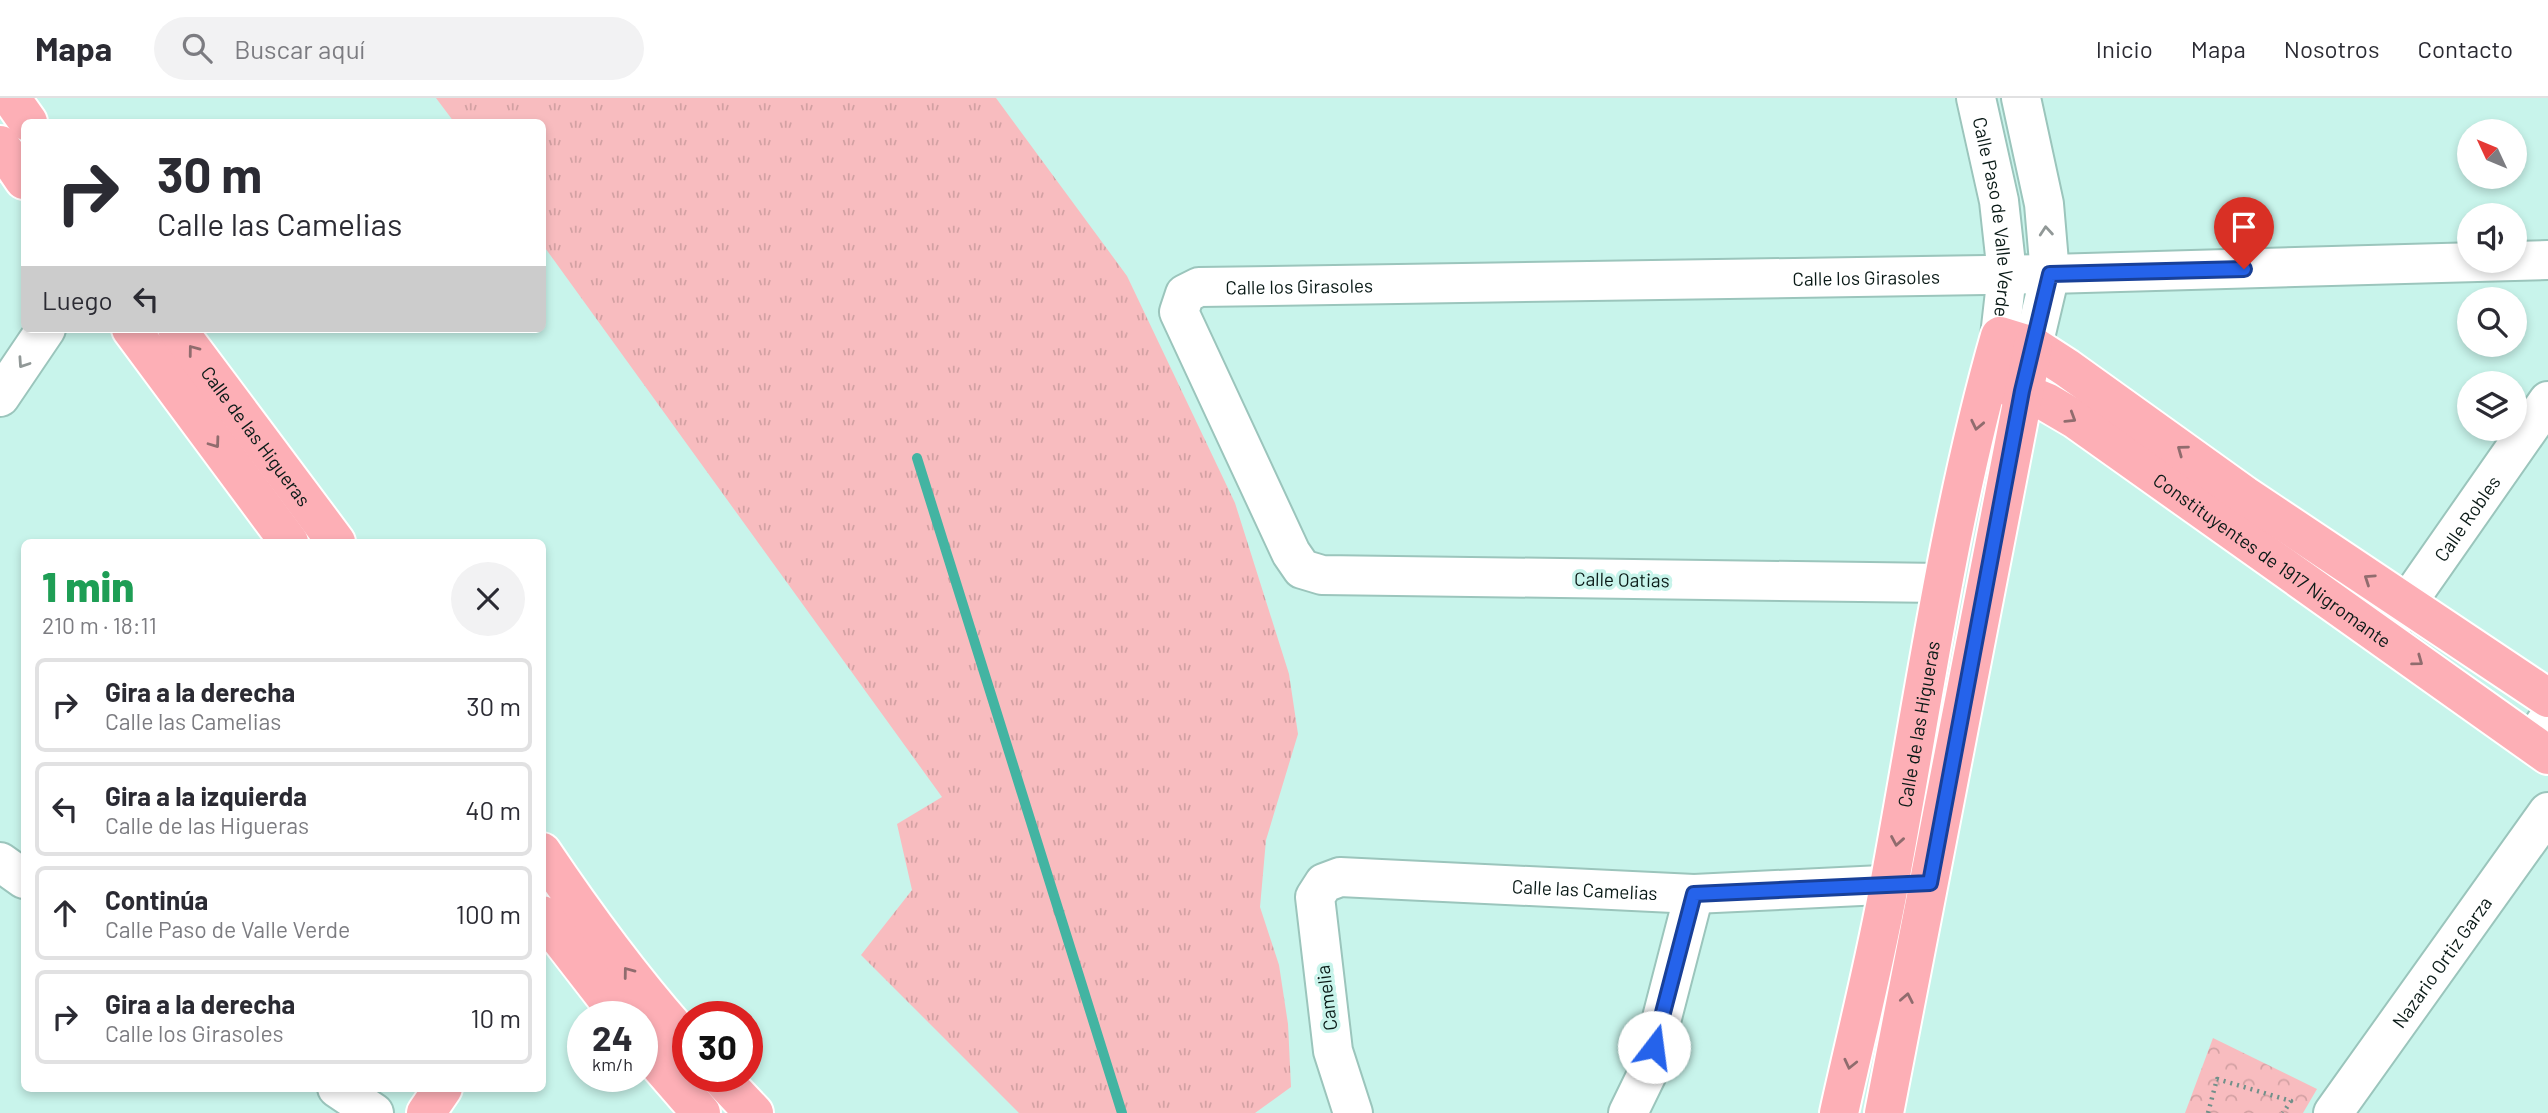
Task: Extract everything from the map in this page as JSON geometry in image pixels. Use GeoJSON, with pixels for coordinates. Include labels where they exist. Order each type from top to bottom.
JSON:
{"type":"FeatureCollection","features":[{"type":"Feature","properties":{"kind":"main road"},"geometry":{"type":"LineString","coordinates":[[11,98],[26,119]]}},
{"type":"Feature","properties":{"kind":"main road"},"geometry":{"type":"LineString","coordinates":[[0,145],[21,176]]}},
{"type":"Feature","properties":{"kind":"main road","name":"Calle de las Higueras"},"geometry":{"type":"LineString","coordinates":[[134,333],[287,539]]}},
{"type":"Feature","properties":{"kind":"main road","name":"Calle de las Higueras"},"geometry":{"type":"LineString","coordinates":[[180,333],[334,539]]}},
{"type":"Feature","properties":{"kind":"main road","name":"Calle de las Higueras"},"geometry":{"type":"LineString","coordinates":[[1839,1113],[1890,884],[1943,583],[2005,385],[2016,341]]}},
{"type":"Feature","properties":{"kind":"main road","name":"Constituyentes de 1917 Nigromante"},"geometry":{"type":"LineString","coordinates":[[2016,341],[2067,368],[2244,495],[2548,698]]}},
{"type":"Feature","properties":{"kind":"main road","name":"Calle de las Higueras"},"geometry":{"type":"LineString","coordinates":[[1884,1113],[1930,883],[2005,385]]}},
{"type":"Feature","properties":{"kind":"main road","name":"Constituyentes de 1917 Nigromante"},"geometry":{"type":"LineString","coordinates":[[2005,385],[2075,419],[2384,636],[2543,739]]}},
{"type":"Feature","properties":{"kind":"main road"},"geometry":{"type":"LineString","coordinates":[[546,877],[553,921],[610,1001]]}},
{"type":"Feature","properties":{"kind":"main road"},"geometry":{"type":"LineString","coordinates":[[553,921],[646,996],[672,1024]]}},
{"type":"Feature","properties":{"kind":"main road"},"geometry":{"type":"LineString","coordinates":[[658,1063],[701,1113]]}},
{"type":"Feature","properties":{"kind":"main road"},"geometry":{"type":"LineString","coordinates":[[426,1113],[440,1092]]}},
{"type":"Feature","properties":{"kind":"main road"},"geometry":{"type":"LineString","coordinates":[[734,1092],[754,1113]]}},
{"type":"Feature","properties":{"kind":"street","name":"Calle Paso de Valle Verde"},"geometry":{"type":"LineString","coordinates":[[1976,98],[1999,201],[2016,341]]}},
{"type":"Feature","properties":{"kind":"street","name":"Calle Paso de Valle Verde"},"geometry":{"type":"LineString","coordinates":[[2016,341],[2050,274],[2044,204],[2021,98]]}},
{"type":"Feature","properties":{"kind":"street","name":"Calle los Girasoles"},"geometry":{"type":"LineString","coordinates":[[1302,569],[1291,553],[1179,312],[1185,294],[1199,287],[2050,274],[2548,260]]}},
{"type":"Feature","properties":{"kind":"street"},"geometry":{"type":"LineString","coordinates":[[0,397],[43,333]]}},
{"type":"Feature","properties":{"kind":"street","name":"Calle Robles"},"geometry":{"type":"LineString","coordinates":[[2384,636],[2548,401]]}},
{"type":"Feature","properties":{"kind":"street","name":"Calle Oatias"},"geometry":{"type":"LineString","coordinates":[[1302,569],[1322,575],[1943,583]]}},
{"type":"Feature","properties":{"kind":"street","name":"Nazario Ortiz Garza"},"geometry":{"type":"LineString","coordinates":[[2333,1113],[2548,812]]}},
{"type":"Feature","properties":{"kind":"street"},"geometry":{"type":"LineString","coordinates":[[0,862],[21,876]]}},
{"type":"Feature","properties":{"kind":"street","name":"Calle las Camelias"},"geometry":{"type":"LineString","coordinates":[[1324,883],[1340,877],[1694,894],[1930,883]]}},
{"type":"Feature","properties":{"kind":"street","name":"Camelia"},"geometry":{"type":"LineString","coordinates":[[1324,883],[1315,897],[1333,1051],[1353,1113]]}},
{"type":"Feature","properties":{"kind":"street"},"geometry":{"type":"LineString","coordinates":[[1628,1113],[1648,1072],[1694,894]]}},
{"type":"Feature","properties":{"kind":"street"},"geometry":{"type":"LineString","coordinates":[[343,1092],[374,1113]]}},
{"type":"Feature","properties":{"kind":"path"},"geometry":{"type":"LineString","coordinates":[[2208,1113],[2217,1079],[2291,1101],[2283,1113]]}},
{"type":"Feature","properties":{"kind":"green space"},"geometry":{"type":"Polygon","coordinates":[[[436,98],[996,98],[1127,276],[1235,503],[1289,674],[1298,734],[1266,840],[1260,907],[1279,965],[1288,1024],[1291,1087],[1255,1113],[1019,1113],[861,955],[912,890],[897,824],[942,797],[546,249],[546,119],[452,119],[436,98]]]}},
{"type":"Feature","properties":{"kind":"green space"},"geometry":{"type":"Polygon","coordinates":[[[2213,1038],[2317,1089],[2303,1113],[2185,1113],[2213,1038]]]}},
{"type":"Feature","properties":{"kind":"waterway"},"geometry":{"type":"LineString","coordinates":[[917,458],[1122,1113]]}},
{"type":"Feature","properties":{"kind":"route"},"geometry":{"type":"LineString","coordinates":[[1654,1047],[1694,894],[1930,883],[2022,391],[2050,274],[2244,269]]}}]}
